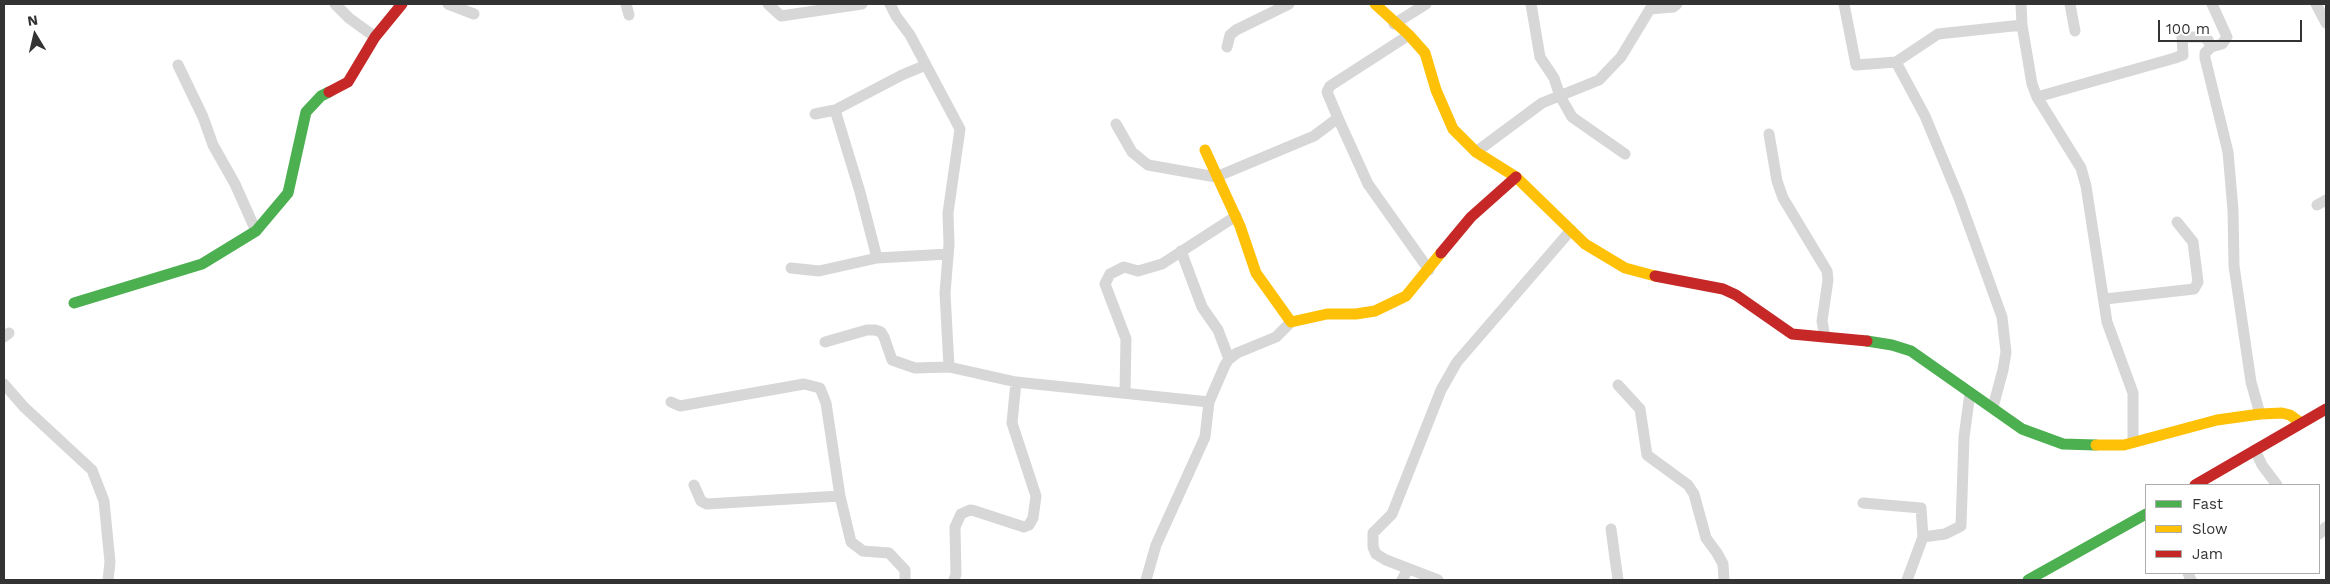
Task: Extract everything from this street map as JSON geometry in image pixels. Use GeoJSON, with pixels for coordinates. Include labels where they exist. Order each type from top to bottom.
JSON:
{"type":"FeatureCollection","features":[{"type":"Feature","properties":{"kind":"street"},"geometry":{"type":"LineString","coordinates":[[335,4],[349,18],[375,37]]}},
{"type":"Feature","properties":{"kind":"street"},"geometry":{"type":"LineString","coordinates":[[74,303],[202,264],[256,231],[288,193],[306,112],[321,96],[348,82],[375,37],[402,4]]}},
{"type":"Feature","properties":{"kind":"street"},"geometry":{"type":"LineString","coordinates":[[448,4],[474,14]]}},
{"type":"Feature","properties":{"kind":"street"},"geometry":{"type":"LineString","coordinates":[[768,4],[781,16],[862,4]]}},
{"type":"Feature","properties":{"kind":"street"},"geometry":{"type":"LineString","coordinates":[[890,4],[926,65],[960,129],[948,213],[948,254],[945,293],[949,368]]}},
{"type":"Feature","properties":{"kind":"street"},"geometry":{"type":"LineString","coordinates":[[1227,47],[1230,35],[1236,30],[1289,4]]}},
{"type":"Feature","properties":{"kind":"street"},"geometry":{"type":"LineString","coordinates":[[1374,4],[1394,24],[1409,35],[1425,53],[1436,90],[1453,129],[1476,152],[1516,177],[1585,244],[1625,268],[1641,274],[1707,284],[1723,289],[1736,295],[1792,334],[1883,344],[1911,351],[1926,359],[1970,393],[1993,407],[2004,418],[2022,429],[2063,444],[2124,445],[2216,420],[2260,414],[2290,415],[2301,423]]}},
{"type":"Feature","properties":{"kind":"street"},"geometry":{"type":"LineString","coordinates":[[1394,24],[1426,4]]}},
{"type":"Feature","properties":{"kind":"street"},"geometry":{"type":"LineString","coordinates":[[1531,4],[1540,57],[1554,78],[1560,96],[1572,116],[1625,154]]}},
{"type":"Feature","properties":{"kind":"street"},"geometry":{"type":"LineString","coordinates":[[1476,152],[1542,103],[1590,86],[1608,73],[1629,45],[1650,9],[1673,7],[1677,4]]}},
{"type":"Feature","properties":{"kind":"street"},"geometry":{"type":"LineString","coordinates":[[1844,4],[1856,66],[1896,62],[1938,34],[2022,25]]}},
{"type":"Feature","properties":{"kind":"street"},"geometry":{"type":"LineString","coordinates":[[2021,4],[2022,25],[2036,97],[2081,168],[2086,186],[2106,322],[2133,393],[2133,442]]}},
{"type":"Feature","properties":{"kind":"street"},"geometry":{"type":"LineString","coordinates":[[2070,4],[2075,31]]}},
{"type":"Feature","properties":{"kind":"street"},"geometry":{"type":"LineString","coordinates":[[2212,4],[2227,36],[2222,44],[2211,47],[2205,53],[2205,58],[2228,152],[2233,210],[2234,266],[2251,382],[2260,414]]}},
{"type":"Feature","properties":{"kind":"street"},"geometry":{"type":"LineString","coordinates":[[2316,4],[2326,23]]}},
{"type":"Feature","properties":{"kind":"street"},"geometry":{"type":"LineString","coordinates":[[1409,35],[1327,90],[1368,184],[1429,270]]}},
{"type":"Feature","properties":{"kind":"street"},"geometry":{"type":"LineString","coordinates":[[2036,97],[2183,55],[2182,37],[2203,37],[2208,40],[2211,47]]}},
{"type":"Feature","properties":{"kind":"street"},"geometry":{"type":"LineString","coordinates":[[1896,62],[1926,116],[2002,317],[2006,352],[2004,370],[1993,407]]}},
{"type":"Feature","properties":{"kind":"street"},"geometry":{"type":"LineString","coordinates":[[815,114],[835,110],[902,75],[926,65]]}},
{"type":"Feature","properties":{"kind":"street"},"geometry":{"type":"LineString","coordinates":[[178,66],[203,117],[213,145],[235,184],[256,231]]}},
{"type":"Feature","properties":{"kind":"street"},"geometry":{"type":"LineString","coordinates":[[835,110],[860,192],[877,258]]}},
{"type":"Feature","properties":{"kind":"street"},"geometry":{"type":"LineString","coordinates":[[1116,124],[1132,152],[1148,165],[1216,177],[1314,136],[1338,118]]}},
{"type":"Feature","properties":{"kind":"street"},"geometry":{"type":"LineString","coordinates":[[1769,134],[1777,181],[1783,198],[1827,271],[1828,280],[1822,321],[1825,337]]}},
{"type":"Feature","properties":{"kind":"street"},"geometry":{"type":"LineString","coordinates":[[1205,150],[1213,164],[1216,177],[1236,216],[1256,273],[1291,322]]}},
{"type":"Feature","properties":{"kind":"street"},"geometry":{"type":"LineString","coordinates":[[1146,580],[1156,545],[1205,437],[1209,402],[1229,359],[1276,337],[1291,322],[1327,314],[1356,314],[1376,311],[1406,296],[1471,217],[1516,177]]}},
{"type":"Feature","properties":{"kind":"street"},"geometry":{"type":"LineString","coordinates":[[1125,392],[1126,339],[1105,284],[1110,274],[1124,267],[1138,271],[1162,264],[1236,216]]}},
{"type":"Feature","properties":{"kind":"street"},"geometry":{"type":"LineString","coordinates":[[2104,299],[2194,289],[2198,282],[2193,242],[2176,222]]}},
{"type":"Feature","properties":{"kind":"street"},"geometry":{"type":"LineString","coordinates":[[1438,580],[1376,554],[1373,547],[1373,533],[1392,514],[1441,390],[1457,362],[1571,230]]}},
{"type":"Feature","properties":{"kind":"street"},"geometry":{"type":"LineString","coordinates":[[1181,251],[1202,307],[1218,330],[1229,359]]}},
{"type":"Feature","properties":{"kind":"street"},"geometry":{"type":"LineString","coordinates":[[791,268],[819,271],[877,258],[948,254]]}},
{"type":"Feature","properties":{"kind":"street"},"geometry":{"type":"LineString","coordinates":[[824,342],[867,330],[875,330],[881,332],[884,337],[892,360],[914,368],[949,368],[1016,382],[1209,402]]}},
{"type":"Feature","properties":{"kind":"street"},"geometry":{"type":"LineString","coordinates":[[954,580],[956,574],[956,527],[961,514],[970,510],[975,511],[1024,527],[1029,525],[1033,518],[1036,496],[1012,423],[1016,382]]}},
{"type":"Feature","properties":{"kind":"street"},"geometry":{"type":"LineString","coordinates":[[4,384],[24,407],[92,470],[104,501],[110,562],[108,580]]}},
{"type":"Feature","properties":{"kind":"street"},"geometry":{"type":"LineString","coordinates":[[671,402],[680,406],[804,384],[820,388],[826,403],[840,496],[851,542],[863,551],[889,553],[905,570],[905,580],[908,580]]}},
{"type":"Feature","properties":{"kind":"street"},"geometry":{"type":"LineString","coordinates":[[1618,385],[1640,409],[1647,455],[1688,484],[1694,494],[1706,538],[1723,564],[1724,580]]}},
{"type":"Feature","properties":{"kind":"street"},"geometry":{"type":"LineString","coordinates":[[1923,537],[1945,534],[1961,526],[1964,436],[1970,393]]}},
{"type":"Feature","properties":{"kind":"street"},"geometry":{"type":"LineString","coordinates":[[2197,484],[2326,409]]}},
{"type":"Feature","properties":{"kind":"street"},"geometry":{"type":"LineString","coordinates":[[2254,450],[2275,484]]}},
{"type":"Feature","properties":{"kind":"street"},"geometry":{"type":"LineString","coordinates":[[694,485],[701,501],[707,504],[840,496]]}},
{"type":"Feature","properties":{"kind":"street"},"geometry":{"type":"LineString","coordinates":[[1863,503],[1921,508],[1923,537],[1907,580]]}},
{"type":"Feature","properties":{"kind":"street"},"geometry":{"type":"LineString","coordinates":[[2028,580],[2145,515]]}},
{"type":"Feature","properties":{"kind":"street"},"geometry":{"type":"LineString","coordinates":[[1611,529],[1618,580]]}},
{"type":"Feature","properties":{"kind":"street"},"geometry":{"type":"LineString","coordinates":[[1402,580],[1408,569]]}},
{"type":"Feature","properties":{"kind":"traffic: fast"},"geometry":{"type":"LineString","coordinates":[[74,303],[202,264],[256,231],[288,193],[306,112],[321,96],[329,92]]}},
{"type":"Feature","properties":{"kind":"traffic: fast"},"geometry":{"type":"LineString","coordinates":[[1867,341],[1892,345],[1911,351],[2022,429],[2063,444],[2096,445]]}},
{"type":"Feature","properties":{"kind":"traffic: fast"},"geometry":{"type":"LineString","coordinates":[[2028,580],[2145,515]]}},
{"type":"Feature","properties":{"kind":"traffic: slow"},"geometry":{"type":"LineString","coordinates":[[1375,4],[1409,35],[1425,53],[1436,90],[1453,129],[1476,152],[1516,177],[1585,244],[1625,268],[1655,276]]}},
{"type":"Feature","properties":{"kind":"traffic: slow"},"geometry":{"type":"LineString","coordinates":[[1205,150],[1240,226],[1256,273],[1291,322],[1327,314],[1356,314],[1375,311],[1406,296],[1441,253]]}},
{"type":"Feature","properties":{"kind":"traffic: slow"},"geometry":{"type":"LineString","coordinates":[[2096,445],[2124,445],[2217,420],[2260,414],[2282,413],[2290,415],[2301,423]]}},
{"type":"Feature","properties":{"kind":"traffic: jam"},"geometry":{"type":"LineString","coordinates":[[329,92],[348,82],[375,37],[402,4]]}},
{"type":"Feature","properties":{"kind":"traffic: jam"},"geometry":{"type":"LineString","coordinates":[[1441,253],[1471,217],[1516,177]]}},
{"type":"Feature","properties":{"kind":"traffic: jam"},"geometry":{"type":"LineString","coordinates":[[1655,276],[1723,289],[1736,295],[1792,334],[1867,341]]}},
{"type":"Feature","properties":{"kind":"traffic: jam"},"geometry":{"type":"LineString","coordinates":[[2197,484],[2326,409]]}}]}
